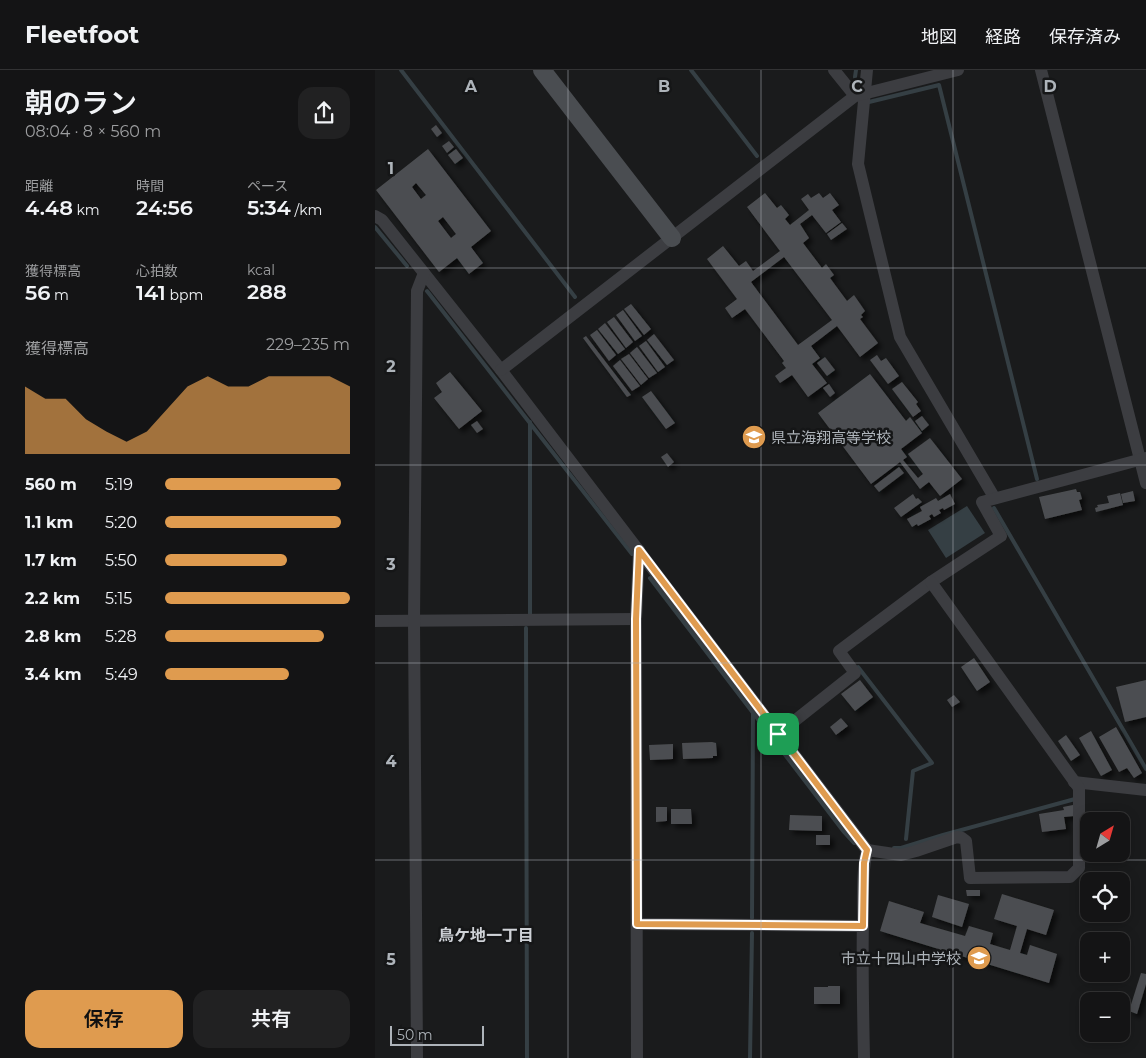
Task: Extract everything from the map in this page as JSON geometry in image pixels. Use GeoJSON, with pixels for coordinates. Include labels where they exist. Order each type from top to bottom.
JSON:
{"type":"FeatureCollection","features":[{"type":"Feature","properties":{"kind":"street"},"geometry":{"type":"LineString","coordinates":[[542,70],[672,238]]}},
{"type":"Feature","properties":{"kind":"street"},"geometry":{"type":"LineString","coordinates":[[835,70],[860,94]]}},
{"type":"Feature","properties":{"kind":"street"},"geometry":{"type":"LineString","coordinates":[[867,70],[860,94],[858,164],[900,337],[994,497]]}},
{"type":"Feature","properties":{"kind":"street"},"geometry":{"type":"LineString","coordinates":[[501,370],[860,94],[958,70]]}},
{"type":"Feature","properties":{"kind":"street"},"geometry":{"type":"LineString","coordinates":[[1041,70],[1143,459],[1146,483]]}},
{"type":"Feature","properties":{"kind":"street"},"geometry":{"type":"LineString","coordinates":[[375,216],[381,220],[501,370],[867,850],[901,855],[957,837],[962,838],[967,846],[970,878],[1070,877],[1079,868],[1079,788],[931,582]]}},
{"type":"Feature","properties":{"kind":"street"},"geometry":{"type":"LineString","coordinates":[[417,1058],[414,621],[417,291],[424,273]]}},
{"type":"Feature","properties":{"kind":"street"},"geometry":{"type":"LineString","coordinates":[[778,734],[855,673],[839,651],[931,582],[1001,536],[982,502],[994,497],[1143,459]]}},
{"type":"Feature","properties":{"kind":"street"},"geometry":{"type":"LineString","coordinates":[[637,1058],[636,619],[639,550]]}},
{"type":"Feature","properties":{"kind":"street"},"geometry":{"type":"LineString","coordinates":[[375,621],[636,619]]}},
{"type":"Feature","properties":{"kind":"street"},"geometry":{"type":"LineString","coordinates":[[1074,782],[1146,790]]}},
{"type":"Feature","properties":{"kind":"street"},"geometry":{"type":"LineString","coordinates":[[864,1058],[862,982],[864,863],[867,850]]}},
{"type":"Feature","properties":{"kind":"street"},"geometry":{"type":"LineString","coordinates":[[637,924],[863,926]]}},
{"type":"Feature","properties":{"kind":"shaded area"},"geometry":{"type":"Polygon","coordinates":[[[967,506],[985,533],[946,558],[928,530],[967,506]]]}},
{"type":"Feature","properties":{"kind":"building"},"geometry":{"type":"Polygon","coordinates":[[[436,125],[442,133],[437,137],[431,129],[436,125]]]}},
{"type":"Feature","properties":{"kind":"building"},"geometry":{"type":"Polygon","coordinates":[[[449,141],[454,147],[447,153],[442,146],[449,141]]]}},
{"type":"Feature","properties":{"kind":"building"},"geometry":{"type":"Polygon","coordinates":[[[428,149],[491,231],[471,247],[483,263],[469,274],[457,258],[439,272],[376,190],[428,149]],[[416,183],[412,187],[421,199],[426,195],[416,183]],[[443,217],[438,221],[451,238],[456,234],[443,217]]]}},
{"type":"Feature","properties":{"kind":"building"},"geometry":{"type":"Polygon","coordinates":[[[456,149],[463,158],[455,164],[448,155],[456,149]]]}},
{"type":"Feature","properties":{"kind":"building"},"geometry":{"type":"Polygon","coordinates":[[[765,193],[777,208],[781,205],[789,215],[785,219],[790,225],[809,210],[801,199],[808,194],[811,198],[819,193],[823,198],[830,193],[839,205],[832,210],[841,222],[826,233],[812,215],[800,224],[809,238],[803,243],[822,268],[826,264],[834,275],[830,278],[847,301],[854,295],[865,311],[860,319],[878,343],[860,357],[837,326],[811,346],[820,358],[812,364],[827,383],[808,397],[792,375],[780,383],[775,376],[786,368],[782,363],[784,361],[745,309],[732,318],[725,308],[737,299],[707,259],[723,246],[739,266],[746,261],[753,271],[780,251],[747,207],[765,193]],[[784,257],[751,282],[798,345],[832,320],[784,257]]]}},
{"type":"Feature","properties":{"kind":"building"},"geometry":{"type":"Polygon","coordinates":[[[842,223],[847,229],[831,240],[827,234],[842,223]]]}},
{"type":"Feature","properties":{"kind":"building"},"geometry":{"type":"Polygon","coordinates":[[[631,304],[651,329],[644,335],[624,309],[631,304]]]}},
{"type":"Feature","properties":{"kind":"building"},"geometry":{"type":"Polygon","coordinates":[[[623,310],[642,336],[635,341],[616,315],[623,310]]]}},
{"type":"Feature","properties":{"kind":"building"},"geometry":{"type":"Polygon","coordinates":[[[614,317],[633,342],[626,348],[607,322],[614,317]]]}},
{"type":"Feature","properties":{"kind":"building"},"geometry":{"type":"Polygon","coordinates":[[[605,323],[625,349],[618,354],[598,329],[605,323]]]}},
{"type":"Feature","properties":{"kind":"building"},"geometry":{"type":"Polygon","coordinates":[[[597,330],[616,355],[609,361],[590,335],[597,330]]]}},
{"type":"Feature","properties":{"kind":"building"},"geometry":{"type":"Polygon","coordinates":[[[654,334],[674,360],[667,365],[647,340],[654,334]]]}},
{"type":"Feature","properties":{"kind":"building"},"geometry":{"type":"Polygon","coordinates":[[[586,336],[631,395],[627,397],[583,338],[586,336]]]}},
{"type":"Feature","properties":{"kind":"building"},"geometry":{"type":"Polygon","coordinates":[[[646,341],[665,367],[658,372],[639,346],[646,341]]]}},
{"type":"Feature","properties":{"kind":"building"},"geometry":{"type":"Polygon","coordinates":[[[637,347],[657,373],[649,378],[630,353],[637,347]]]}},
{"type":"Feature","properties":{"kind":"building"},"geometry":{"type":"Polygon","coordinates":[[[629,354],[648,379],[641,385],[621,359],[629,354]]]}},
{"type":"Feature","properties":{"kind":"building"},"geometry":{"type":"Polygon","coordinates":[[[877,355],[881,361],[886,358],[899,376],[888,384],[870,360],[877,355]]]}},
{"type":"Feature","properties":{"kind":"building"},"geometry":{"type":"Polygon","coordinates":[[[825,357],[835,370],[827,376],[817,363],[825,357]]]}},
{"type":"Feature","properties":{"kind":"building"},"geometry":{"type":"Polygon","coordinates":[[[620,360],[640,386],[632,391],[613,366],[620,360]]]}},
{"type":"Feature","properties":{"kind":"building"},"geometry":{"type":"Polygon","coordinates":[[[450,372],[482,411],[459,429],[434,398],[442,392],[436,383],[450,372]]]}},
{"type":"Feature","properties":{"kind":"building"},"geometry":{"type":"Polygon","coordinates":[[[870,374],[906,421],[910,417],[922,433],[901,449],[907,457],[903,460],[918,478],[923,474],[908,454],[930,438],[962,479],[940,496],[929,482],[920,489],[900,462],[871,484],[818,413],[870,374]]]}},
{"type":"Feature","properties":{"kind":"building"},"geometry":{"type":"Polygon","coordinates":[[[902,382],[918,402],[916,404],[921,411],[913,417],[892,389],[902,382]]]}},
{"type":"Feature","properties":{"kind":"building"},"geometry":{"type":"Polygon","coordinates":[[[829,384],[835,393],[830,397],[823,388],[829,384]]]}},
{"type":"Feature","properties":{"kind":"building"},"geometry":{"type":"Polygon","coordinates":[[[651,391],[675,423],[666,429],[642,397],[651,391]]]}},
{"type":"Feature","properties":{"kind":"building"},"geometry":{"type":"Polygon","coordinates":[[[922,416],[929,425],[922,431],[915,421],[922,416]]]}},
{"type":"Feature","properties":{"kind":"building"},"geometry":{"type":"Polygon","coordinates":[[[477,421],[483,429],[477,433],[471,425],[477,421]]]}},
{"type":"Feature","properties":{"kind":"building"},"geometry":{"type":"Polygon","coordinates":[[[667,453],[674,462],[668,467],[661,457],[667,453]]]}},
{"type":"Feature","properties":{"kind":"building"},"geometry":{"type":"Polygon","coordinates":[[[899,467],[904,473],[879,492],[874,486],[899,467]]]}},
{"type":"Feature","properties":{"kind":"building"},"geometry":{"type":"Polygon","coordinates":[[[1076,489],[1077,492],[1080,492],[1082,499],[1079,500],[1082,510],[1045,519],[1039,497],[1076,489]]]}},
{"type":"Feature","properties":{"kind":"building"},"geometry":{"type":"Polygon","coordinates":[[[1133,491],[1135,501],[1123,503],[1121,494],[1133,491]]]}},
{"type":"Feature","properties":{"kind":"building"},"geometry":{"type":"Polygon","coordinates":[[[1120,493],[1123,505],[1096,512],[1095,508],[1098,507],[1097,505],[1109,503],[1107,496],[1120,493]]]}},
{"type":"Feature","properties":{"kind":"building"},"geometry":{"type":"Polygon","coordinates":[[[913,494],[916,499],[918,498],[922,502],[901,517],[894,508],[913,494]]]}},
{"type":"Feature","properties":{"kind":"building"},"geometry":{"type":"Polygon","coordinates":[[[950,494],[955,504],[944,510],[943,508],[939,510],[941,513],[934,517],[932,514],[929,516],[931,519],[912,527],[907,519],[922,511],[920,507],[936,498],[938,501],[950,494]]]}},
{"type":"Feature","properties":{"kind":"building"},"geometry":{"type":"Polygon","coordinates":[[[974,658],[990,682],[977,691],[961,667],[974,658]]]}},
{"type":"Feature","properties":{"kind":"building"},"geometry":{"type":"Polygon","coordinates":[[[860,680],[873,697],[855,711],[841,694],[860,680]]]}},
{"type":"Feature","properties":{"kind":"building"},"geometry":{"type":"Polygon","coordinates":[[[1146,680],[1146,717],[1125,722],[1116,687],[1146,680]]]}},
{"type":"Feature","properties":{"kind":"building"},"geometry":{"type":"Polygon","coordinates":[[[954,695],[960,702],[952,707],[947,700],[954,695]]]}},
{"type":"Feature","properties":{"kind":"building"},"geometry":{"type":"Polygon","coordinates":[[[841,718],[848,726],[836,735],[830,727],[841,718]]]}},
{"type":"Feature","properties":{"kind":"building"},"geometry":{"type":"Polygon","coordinates":[[[1116,727],[1142,773],[1134,778],[1127,768],[1119,772],[1099,737],[1116,727]]]}},
{"type":"Feature","properties":{"kind":"building"},"geometry":{"type":"Polygon","coordinates":[[[1091,731],[1112,770],[1101,776],[1079,738],[1091,731]]]}},
{"type":"Feature","properties":{"kind":"building"},"geometry":{"type":"Polygon","coordinates":[[[1066,735],[1080,755],[1071,761],[1058,741],[1066,735]]]}},
{"type":"Feature","properties":{"kind":"building"},"geometry":{"type":"Polygon","coordinates":[[[682,743],[716,743],[717,756],[713,756],[713,758],[683,759],[682,743]]]}},
{"type":"Feature","properties":{"kind":"building"},"geometry":{"type":"Polygon","coordinates":[[[673,744],[673,759],[650,760],[649,745],[673,744]]]}},
{"type":"Feature","properties":{"kind":"building"},"geometry":{"type":"Polygon","coordinates":[[[1073,805],[1074,816],[1064,817],[1066,829],[1042,832],[1039,814],[1064,810],[1063,807],[1073,805]]]}},
{"type":"Feature","properties":{"kind":"building"},"geometry":{"type":"Polygon","coordinates":[[[656,807],[667,807],[667,821],[656,822],[656,807]]]}},
{"type":"Feature","properties":{"kind":"building"},"geometry":{"type":"Polygon","coordinates":[[[671,809],[691,809],[692,824],[671,824],[671,809]]]}},
{"type":"Feature","properties":{"kind":"building"},"geometry":{"type":"Polygon","coordinates":[[[790,815],[822,816],[822,831],[789,830],[790,815]]]}},
{"type":"Feature","properties":{"kind":"building"},"geometry":{"type":"Polygon","coordinates":[[[816,835],[830,835],[830,845],[816,845],[816,835]]]}},
{"type":"Feature","properties":{"kind":"building"},"geometry":{"type":"Polygon","coordinates":[[[966,890],[980,890],[980,896],[967,896],[966,890]]]}},
{"type":"Feature","properties":{"kind":"building"},"geometry":{"type":"Polygon","coordinates":[[[1002,894],[1054,910],[1046,935],[1027,929],[1020,953],[1027,955],[1030,945],[1057,954],[1049,983],[880,931],[889,901],[924,912],[920,923],[965,936],[969,926],[993,933],[990,944],[1010,950],[1017,926],[994,919],[1002,894]]]}},
{"type":"Feature","properties":{"kind":"building"},"geometry":{"type":"Polygon","coordinates":[[[938,895],[969,904],[962,927],[932,917],[938,895]]]}},
{"type":"Feature","properties":{"kind":"building"},"geometry":{"type":"Polygon","coordinates":[[[1141,973],[1146,974],[1146,984],[1137,1014],[1130,1011],[1141,973]]]}},
{"type":"Feature","properties":{"kind":"building"},"geometry":{"type":"Polygon","coordinates":[[[840,986],[840,1004],[814,1004],[814,987],[840,986]]]}},
{"type":"Feature","properties":{"kind":"waterway"},"geometry":{"type":"LineString","coordinates":[[401,70],[575,297]]}},
{"type":"Feature","properties":{"kind":"waterway"},"geometry":{"type":"LineString","coordinates":[[691,70],[757,156]]}},
{"type":"Feature","properties":{"kind":"waterway"},"geometry":{"type":"LineString","coordinates":[[855,77],[856,70]]}},
{"type":"Feature","properties":{"kind":"waterway"},"geometry":{"type":"LineString","coordinates":[[869,102],[939,85],[1037,479]]}},
{"type":"Feature","properties":{"kind":"waterway"},"geometry":{"type":"LineString","coordinates":[[375,227],[407,266]]}},
{"type":"Feature","properties":{"kind":"waterway"},"geometry":{"type":"LineString","coordinates":[[427,291],[632,554]]}},
{"type":"Feature","properties":{"kind":"waterway"},"geometry":{"type":"LineString","coordinates":[[530,422],[530,617]]}},
{"type":"Feature","properties":{"kind":"waterway"},"geometry":{"type":"LineString","coordinates":[[994,508],[1146,769]]}},
{"type":"Feature","properties":{"kind":"waterway"},"geometry":{"type":"LineString","coordinates":[[650,578],[854,843]]}},
{"type":"Feature","properties":{"kind":"waterway"},"geometry":{"type":"LineString","coordinates":[[526,628],[527,1058]]}},
{"type":"Feature","properties":{"kind":"waterway"},"geometry":{"type":"LineString","coordinates":[[858,667],[932,763],[913,771],[906,839]]}},
{"type":"Feature","properties":{"kind":"waterway"},"geometry":{"type":"LineString","coordinates":[[752,918],[753,714]]}},
{"type":"Feature","properties":{"kind":"waterway"},"geometry":{"type":"LineString","coordinates":[[894,848],[901,848],[1075,799]]}},
{"type":"Feature","properties":{"kind":"waterway"},"geometry":{"type":"LineString","coordinates":[[750,1058],[752,933]]}},
{"type":"Feature","properties":{"kind":"place","name":"県立海翔高等学校"},"geometry":{"type":"Point","coordinates":[754,437]}},
{"type":"Feature","properties":{"kind":"place","name":"市立十四山中学校"},"geometry":{"type":"Point","coordinates":[979,958]}},
{"type":"Feature","properties":{"kind":"district","name":"鳥ケ地一丁目"},"geometry":{"type":"Point","coordinates":[486,935]}},
{"type":"Feature","properties":{"kind":"route"},"geometry":{"type":"LineString","coordinates":[[639,550],[778,734],[867,850],[864,863],[863,926],[637,924],[636,619],[639,550]]}}]}
